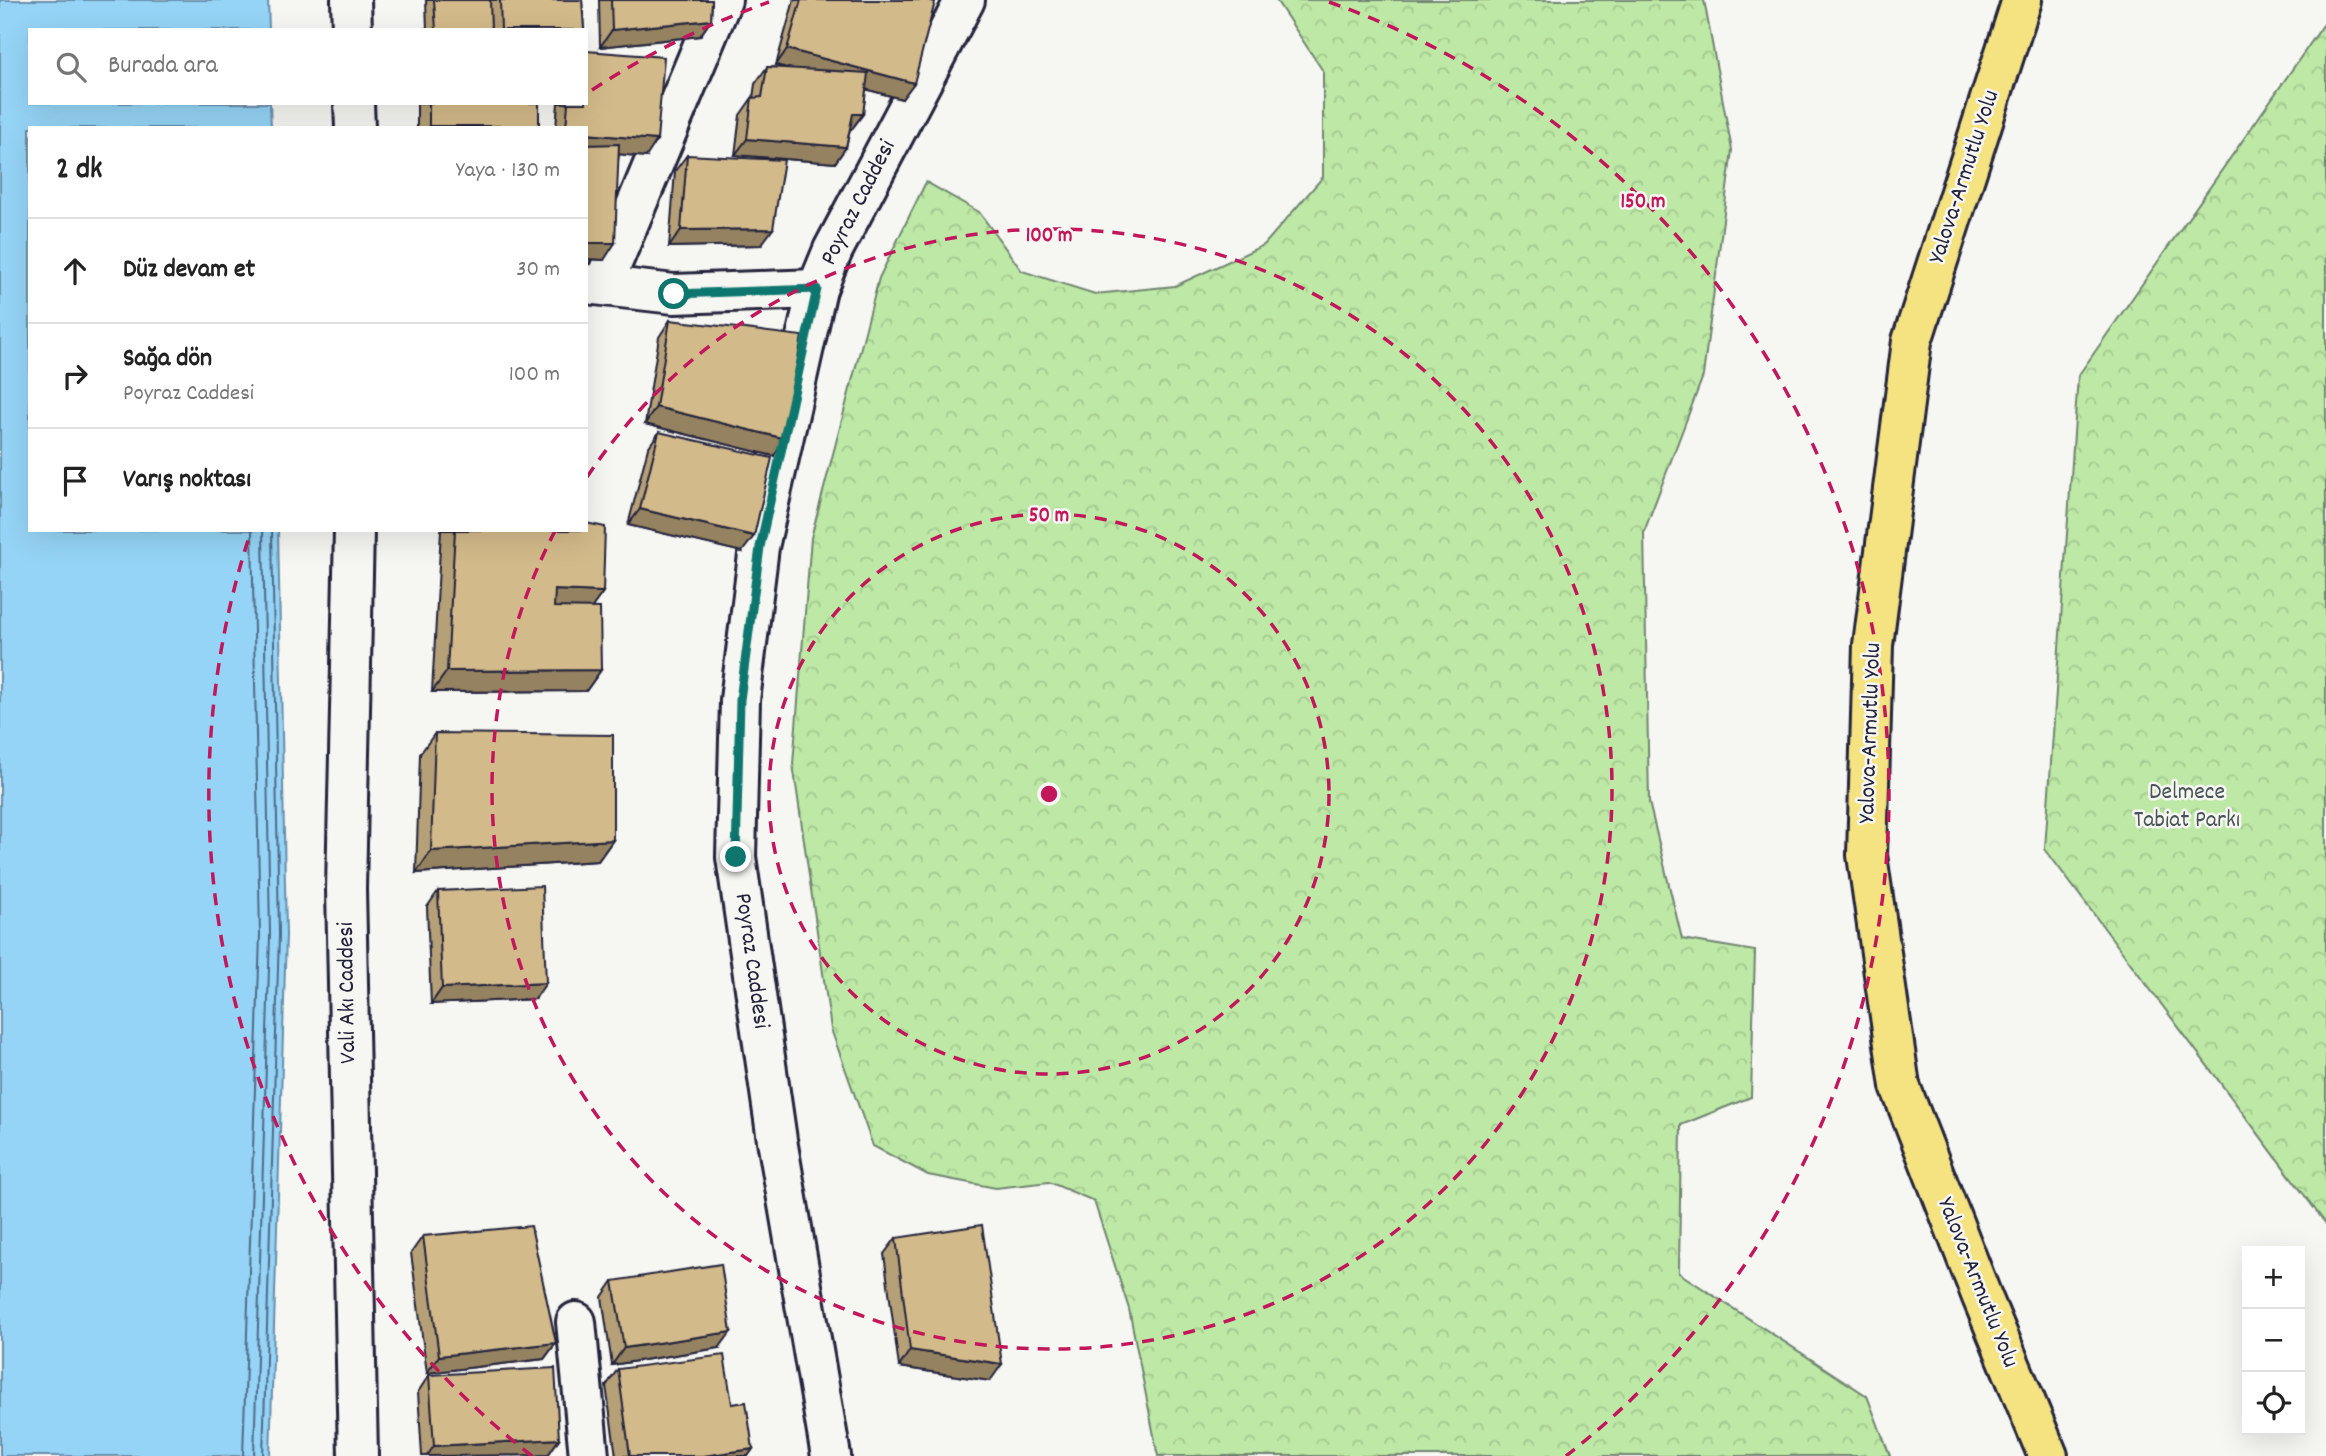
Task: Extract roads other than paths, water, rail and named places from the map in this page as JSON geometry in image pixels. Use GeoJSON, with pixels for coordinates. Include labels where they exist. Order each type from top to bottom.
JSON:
{"type":"FeatureCollection","features":[{"type":"Feature","properties":{"kind":"main road","name":"Yalova-Armutlu Yolu"},"geometry":{"type":"LineString","coordinates":[[2022,0],[1912,341],[1873,645],[1867,855],[1900,1086],[1982,1297],[2048,1456]]}},
{"type":"Feature","properties":{"kind":"street"},"geometry":{"type":"LineString","coordinates":[[351,0],[352,28]]}},
{"type":"Feature","properties":{"kind":"street"},"geometry":{"type":"LineString","coordinates":[[722,0],[595,284],[674,294],[817,289]]}},
{"type":"Feature","properties":{"kind":"street","name":"Poyraz Caddesi"},"geometry":{"type":"LineString","coordinates":[[831,1456],[777,1140],[736,857],[740,700],[760,547],[817,289],[833,250],[965,0]]}},
{"type":"Feature","properties":{"kind":"street"},"geometry":{"type":"LineString","coordinates":[[354,105],[355,126]]}},
{"type":"Feature","properties":{"kind":"street","name":"Vali Akı Caddesi"},"geometry":{"type":"LineString","coordinates":[[354,532],[346,888],[358,1456]]}},
{"type":"Feature","properties":{"kind":"street"},"geometry":{"type":"LineString","coordinates":[[576,1322],[589,1456]]}},
{"type":"Feature","properties":{"kind":"water"},"geometry":{"type":"Polygon","coordinates":[[[0,0],[268,0],[269,28],[28,28],[28,105],[270,105],[271,126],[28,126],[28,532],[278,532],[286,935],[270,1456],[0,1456],[0,0]]]}},
{"type":"Feature","properties":{"kind":"park label","name":"Delmece Tabiat Parkı"},"geometry":{"type":"Point","coordinates":[2187,807]}}]}
